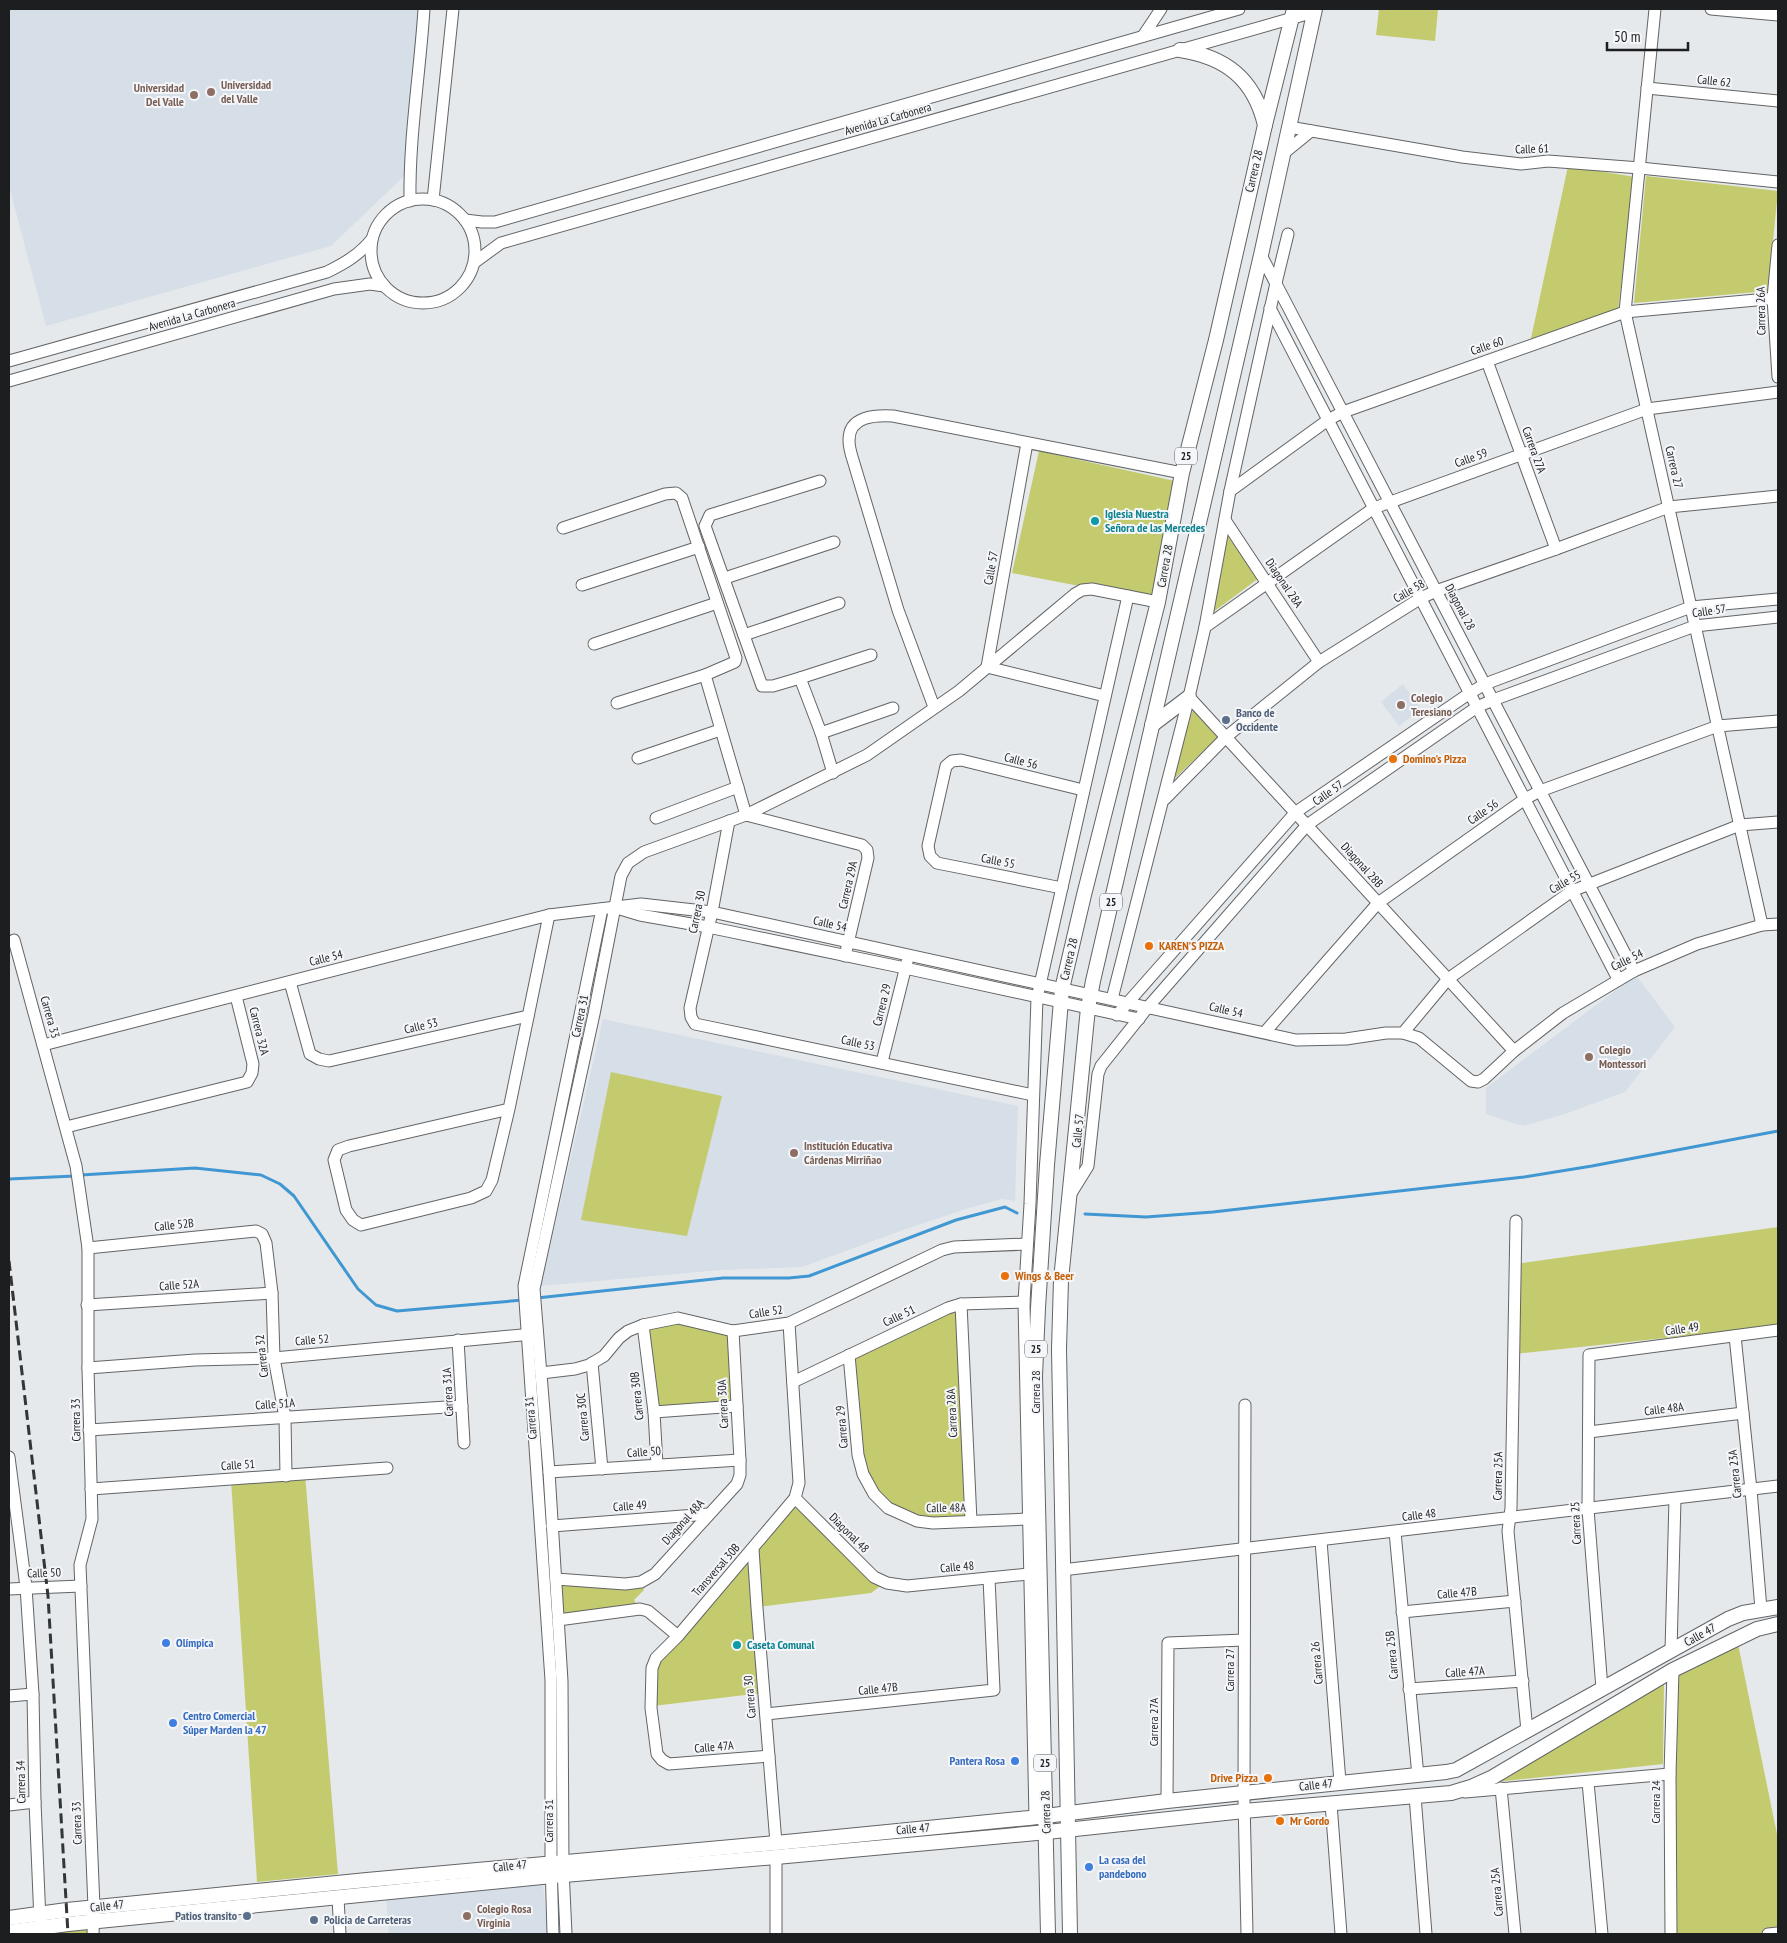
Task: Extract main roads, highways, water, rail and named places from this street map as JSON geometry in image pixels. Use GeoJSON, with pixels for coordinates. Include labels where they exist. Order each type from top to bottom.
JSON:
{"type":"FeatureCollection","features":[{"type":"Feature","properties":{"kind":"main road","name":"Carrera 28"},"geometry":{"type":"LineString","coordinates":[[1070,1934],[1059,1349],[1062,1280],[1089,1002],[1261,255],[1315,10]]}},
{"type":"Feature","properties":{"kind":"main road","name":"Carrera 28"},"geometry":{"type":"LineString","coordinates":[[1048,1934],[1047,1832],[1040,1817],[1039,1540],[1036,1376],[1038,1308],[1047,1165],[1061,996],[1084,895],[1158,602],[1182,473],[1216,340],[1265,125],[1293,14]]}},
{"type":"Feature","properties":{"kind":"main road"},"geometry":{"type":"LineString","coordinates":[[1180,50],[1207,55],[1241,77],[1256,99],[1265,125]]}},
{"type":"Feature","properties":{"kind":"main road"},"geometry":{"type":"LineString","coordinates":[[1152,725],[1190,697]]}},
{"type":"Feature","properties":{"kind":"main road"},"geometry":{"type":"LineString","coordinates":[[1028,1554],[1039,1540]]}},
{"type":"Feature","properties":{"kind":"main road","name":"Calle 47"},"geometry":{"type":"LineString","coordinates":[[776,1850],[1167,1801],[1340,1782],[1418,1776],[1456,1770],[1728,1620],[1744,1613],[1778,1607]]}},
{"type":"Feature","properties":{"kind":"main road","name":"Calle 47"},"geometry":{"type":"LineString","coordinates":[[9,1932],[40,1920],[94,1907],[776,1850],[1047,1832],[1244,1811],[1451,1793],[1471,1787],[1493,1777],[1673,1670],[1757,1629],[1778,1624]]}},
{"type":"Feature","properties":{"kind":"main road","name":"Calle 47"},"geometry":{"type":"LineString","coordinates":[[9,1918],[40,1920],[93,1928],[557,1869]]}},
{"type":"Feature","properties":{"kind":"waterway"},"geometry":{"type":"LineString","coordinates":[[1085,1214],[1146,1217],[1213,1212],[1524,1177],[1778,1131]]}},
{"type":"Feature","properties":{"kind":"waterway"},"geometry":{"type":"LineString","coordinates":[[81,1175],[195,1168],[261,1175],[280,1184],[294,1196],[358,1289],[376,1305],[397,1311],[523,1300]]}},
{"type":"Feature","properties":{"kind":"waterway"},"geometry":{"type":"LineString","coordinates":[[9,1179],[75,1176]]}},
{"type":"Feature","properties":{"kind":"waterway"},"geometry":{"type":"LineString","coordinates":[[537,1298],[723,1278],[789,1278],[809,1276],[956,1220],[1005,1207],[1017,1213]]}},
{"type":"Feature","properties":{"kind":"railway"},"geometry":{"type":"LineString","coordinates":[[9,1261],[48,1596],[68,1934]]}},
{"type":"Feature","properties":{"kind":"place","name":"Universidad del Valle"},"geometry":{"type":"Point","coordinates":[211,92]}},
{"type":"Feature","properties":{"kind":"place","name":"Universidad Del Valle"},"geometry":{"type":"Point","coordinates":[194,95]}},
{"type":"Feature","properties":{"kind":"place","name":"Iglesia Nuestra Señora de las Mercedes"},"geometry":{"type":"Point","coordinates":[1095,521]}},
{"type":"Feature","properties":{"kind":"place","name":"Colegio Teresiano"},"geometry":{"type":"Point","coordinates":[1401,705]}},
{"type":"Feature","properties":{"kind":"place","name":"Banco de Occidente"},"geometry":{"type":"Point","coordinates":[1226,720]}},
{"type":"Feature","properties":{"kind":"place","name":"Domino's Pizza"},"geometry":{"type":"Point","coordinates":[1393,759]}},
{"type":"Feature","properties":{"kind":"place","name":"KAREN'S PIZZA"},"geometry":{"type":"Point","coordinates":[1149,946]}},
{"type":"Feature","properties":{"kind":"place","name":"Colegio Montessori"},"geometry":{"type":"Point","coordinates":[1589,1057]}},
{"type":"Feature","properties":{"kind":"place","name":"Institución Educativa Cárdenas Mirriñao"},"geometry":{"type":"Point","coordinates":[794,1153]}},
{"type":"Feature","properties":{"kind":"place","name":"Wings & Beer"},"geometry":{"type":"Point","coordinates":[1005,1276]}},
{"type":"Feature","properties":{"kind":"place","name":"Olímpica"},"geometry":{"type":"Point","coordinates":[166,1643]}},
{"type":"Feature","properties":{"kind":"place","name":"Caseta Comunal"},"geometry":{"type":"Point","coordinates":[737,1645]}},
{"type":"Feature","properties":{"kind":"place","name":"Centro Comercial Súper Marden la 47"},"geometry":{"type":"Point","coordinates":[173,1723]}},
{"type":"Feature","properties":{"kind":"place","name":"Pantera Rosa"},"geometry":{"type":"Point","coordinates":[1015,1761]}},
{"type":"Feature","properties":{"kind":"place","name":"Drive Pizza"},"geometry":{"type":"Point","coordinates":[1268,1778]}},
{"type":"Feature","properties":{"kind":"place","name":"Mr Gordo"},"geometry":{"type":"Point","coordinates":[1280,1821]}},
{"type":"Feature","properties":{"kind":"place","name":"La casa del pandebono"},"geometry":{"type":"Point","coordinates":[1089,1867]}},
{"type":"Feature","properties":{"kind":"place","name":"Patios transito"},"geometry":{"type":"Point","coordinates":[247,1916]}},
{"type":"Feature","properties":{"kind":"place","name":"Colegio Rosa Virginia"},"geometry":{"type":"Point","coordinates":[467,1916]}},
{"type":"Feature","properties":{"kind":"place","name":"Policia de Carreteras"},"geometry":{"type":"Point","coordinates":[314,1920]}}]}
